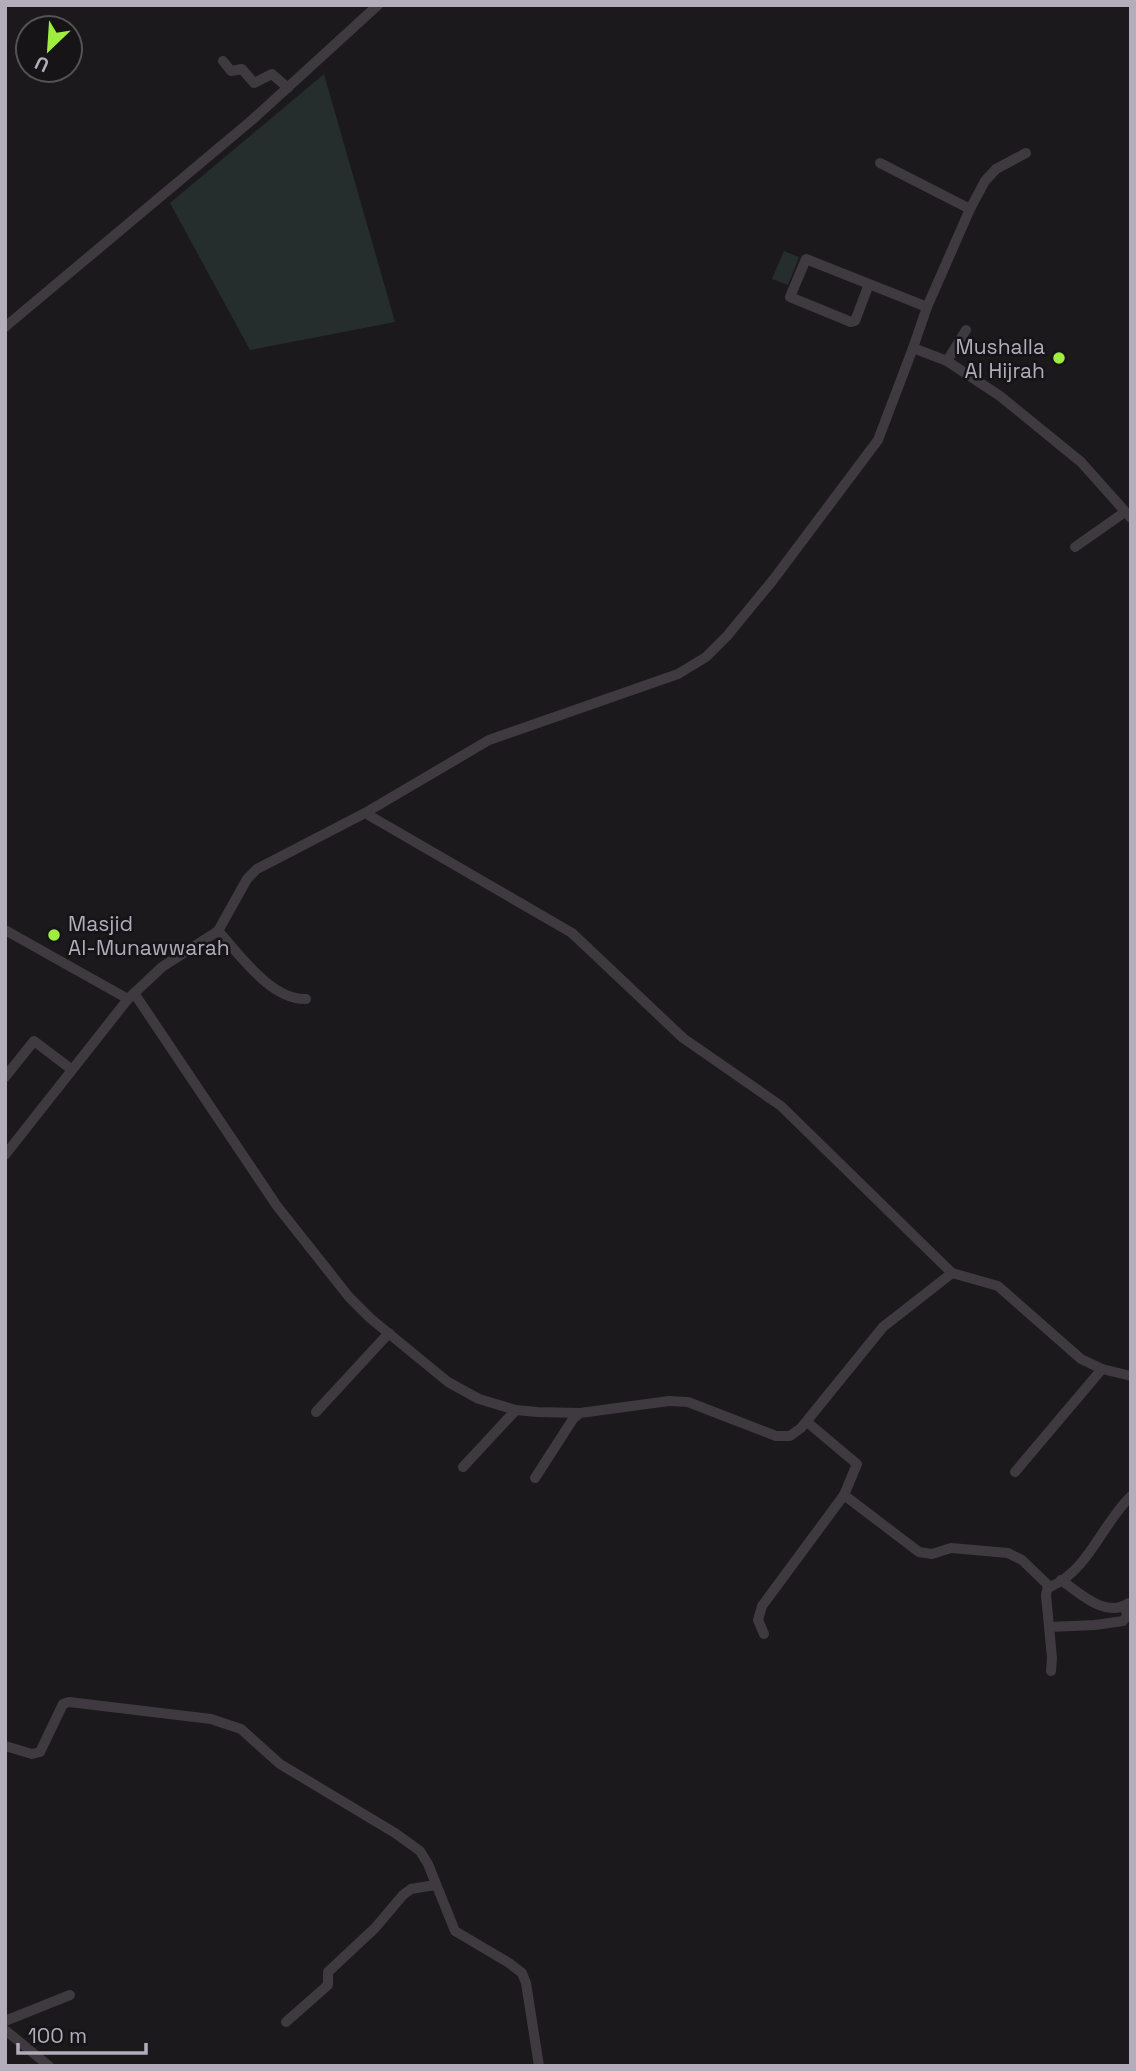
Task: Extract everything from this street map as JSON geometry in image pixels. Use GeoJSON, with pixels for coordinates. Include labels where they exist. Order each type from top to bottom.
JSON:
{"type":"FeatureCollection","features":[{"type":"Feature","properties":{"kind":"street"},"geometry":{"type":"LineString","coordinates":[[5,327],[288,88],[378,5]]}},
{"type":"Feature","properties":{"kind":"street"},"geometry":{"type":"LineString","coordinates":[[223,61],[231,71],[240,68],[254,83],[272,74],[288,88]]}},
{"type":"Feature","properties":{"kind":"street"},"geometry":{"type":"LineString","coordinates":[[5,1155],[9,1143],[131,996],[162,967],[218,931],[251,873],[365,813],[489,740],[678,674],[706,657],[773,580],[878,440],[927,307],[970,209],[991,173],[1026,153]]}},
{"type":"Feature","properties":{"kind":"street"},"geometry":{"type":"LineString","coordinates":[[880,163],[970,209]]}},
{"type":"Feature","properties":{"kind":"street"},"geometry":{"type":"LineString","coordinates":[[869,284],[855,321],[852,322],[790,297],[806,259],[927,307]]}},
{"type":"Feature","properties":{"kind":"street"},"geometry":{"type":"LineString","coordinates":[[947,361],[966,330]]}},
{"type":"Feature","properties":{"kind":"street"},"geometry":{"type":"LineString","coordinates":[[913,348],[947,361],[1000,396],[1081,462],[1128,515],[1075,547]]}},
{"type":"Feature","properties":{"kind":"street"},"geometry":{"type":"LineString","coordinates":[[365,813],[572,933],[683,1038],[781,1106],[952,1273],[998,1286],[1070,1351],[1102,1369],[1131,1376]]}},
{"type":"Feature","properties":{"kind":"street"},"geometry":{"type":"LineString","coordinates":[[5,930],[131,996],[295,1230],[354,1303],[448,1382],[463,1391],[516,1410],[580,1413],[677,1401],[688,1402],[776,1436],[790,1436],[807,1422],[883,1327],[952,1273]]}},
{"type":"Feature","properties":{"kind":"street"},"geometry":{"type":"LineString","coordinates":[[218,931],[273,988],[290,997],[306,999]]}},
{"type":"Feature","properties":{"kind":"street"},"geometry":{"type":"LineString","coordinates":[[5,1077],[34,1041],[71,1069]]}},
{"type":"Feature","properties":{"kind":"street"},"geometry":{"type":"LineString","coordinates":[[316,1412],[389,1333]]}},
{"type":"Feature","properties":{"kind":"street"},"geometry":{"type":"LineString","coordinates":[[1015,1472],[1102,1369]]}},
{"type":"Feature","properties":{"kind":"street"},"geometry":{"type":"LineString","coordinates":[[463,1467],[516,1410]]}},
{"type":"Feature","properties":{"kind":"street"},"geometry":{"type":"LineString","coordinates":[[535,1478],[573,1419],[580,1413]]}},
{"type":"Feature","properties":{"kind":"street"},"geometry":{"type":"LineString","coordinates":[[764,1633],[758,1620],[762,1606],[844,1495],[857,1464],[807,1422]]}},
{"type":"Feature","properties":{"kind":"street"},"geometry":{"type":"LineString","coordinates":[[844,1495],[919,1552],[932,1554],[951,1548],[1007,1553],[1022,1560],[1048,1586],[1053,1587],[1085,1561],[1120,1507],[1131,1496]]}},
{"type":"Feature","properties":{"kind":"street"},"geometry":{"type":"LineString","coordinates":[[1049,1627],[1095,1625],[1123,1621],[1127,1616],[1128,1604],[1108,1608],[1100,1606],[1061,1580]]}},
{"type":"Feature","properties":{"kind":"street"},"geometry":{"type":"LineString","coordinates":[[1048,1586],[1046,1595],[1051,1671]]}},
{"type":"Feature","properties":{"kind":"street"},"geometry":{"type":"LineString","coordinates":[[5,1746],[32,1754],[40,1752],[63,1704],[69,1702],[211,1719],[235,1726],[280,1764],[420,1851],[457,1934],[522,1973],[526,1983],[539,2066]]}},
{"type":"Feature","properties":{"kind":"street"},"geometry":{"type":"LineString","coordinates":[[286,2022],[326,1987],[329,1982],[327,1972],[375,1928],[403,1895],[411,1889],[435,1885]]}},
{"type":"Feature","properties":{"kind":"street"},"geometry":{"type":"LineString","coordinates":[[5,2021],[70,1995]]}},
{"type":"Feature","properties":{"kind":"street"},"geometry":{"type":"LineString","coordinates":[[5,2030],[49,2066]]}},
{"type":"Feature","properties":{"kind":"shaded area"},"geometry":{"type":"Polygon","coordinates":[[[324,74],[395,322],[250,350],[170,203],[324,74]]]}},
{"type":"Feature","properties":{"kind":"shaded area"},"geometry":{"type":"Polygon","coordinates":[[[784,251],[799,257],[788,285],[772,279],[784,251]]]}},
{"type":"Feature","properties":{"kind":"place","name":"Mushalla Al Hijrah"},"geometry":{"type":"Point","coordinates":[1059,358]}},
{"type":"Feature","properties":{"kind":"place","name":"Masjid Al-Munawwarah"},"geometry":{"type":"Point","coordinates":[54,935]}}]}
